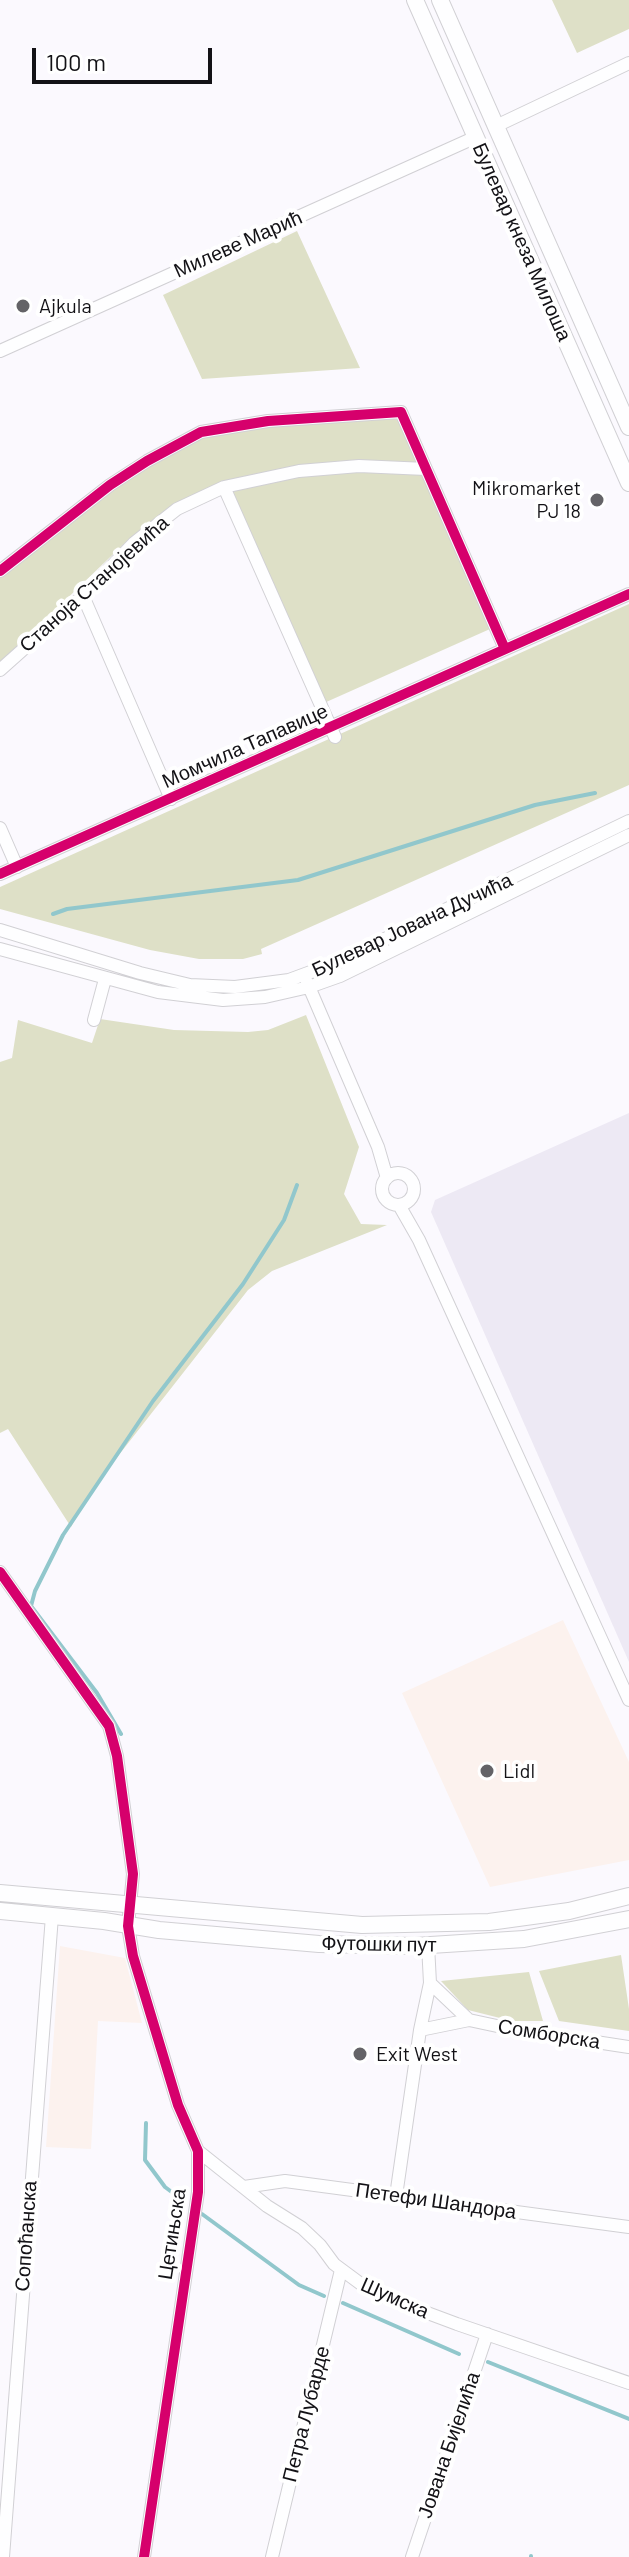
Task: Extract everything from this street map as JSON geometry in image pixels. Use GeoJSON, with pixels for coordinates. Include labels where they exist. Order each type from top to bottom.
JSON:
{"type":"FeatureCollection","features":[{"type":"Feature","properties":{"kind":"main road","name":"Булевар кнеза Милоша"},"geometry":{"type":"LineString","coordinates":[[415,0],[629,483]]}},
{"type":"Feature","properties":{"kind":"main road","name":"Булевар кнеза Милоша"},"geometry":{"type":"LineString","coordinates":[[440,0],[629,427]]}},
{"type":"Feature","properties":{"kind":"main road","name":"Футошки пут"},"geometry":{"type":"LineString","coordinates":[[0,1893],[314,1923],[428,1924],[489,1922],[569,1911],[629,1896]]}},
{"type":"Feature","properties":{"kind":"main road","name":"Футошки пут"},"geometry":{"type":"LineString","coordinates":[[0,1911],[319,1944],[428,1945],[524,1939],[629,1919]]}},
{"type":"Feature","properties":{"kind":"street"},"geometry":{"type":"LineString","coordinates":[[496,126],[629,63]]}},
{"type":"Feature","properties":{"kind":"street","name":"Милеве Марић"},"geometry":{"type":"LineString","coordinates":[[0,351],[476,137]]}},
{"type":"Feature","properties":{"kind":"street"},"geometry":{"type":"LineString","coordinates":[[0,571],[110,485],[201,432],[268,421],[401,412],[505,649]]}},
{"type":"Feature","properties":{"kind":"street","name":"Станоја Станојевића"},"geometry":{"type":"LineString","coordinates":[[0,670],[83,596],[134,543],[177,509],[224,487],[299,471],[359,466],[426,469]]}},
{"type":"Feature","properties":{"kind":"street","name":"Момчила Тапавице"},"geometry":{"type":"LineString","coordinates":[[224,487],[332,732]]}},
{"type":"Feature","properties":{"kind":"street","name":"Момчила Тапавице"},"geometry":{"type":"LineString","coordinates":[[0,874],[332,732],[629,594]]}},
{"type":"Feature","properties":{"kind":"street","name":"Момчила Тапавице"},"geometry":{"type":"LineString","coordinates":[[83,596],[171,799]]}},
{"type":"Feature","properties":{"kind":"street","name":"Булевар Јована Дучића"},"geometry":{"type":"LineString","coordinates":[[0,949],[105,979],[187,997],[223,1000],[265,997],[307,981],[335,963],[629,821]]}},
{"type":"Feature","properties":{"kind":"street"},"geometry":{"type":"LineString","coordinates":[[0,828],[17,867]]}},
{"type":"Feature","properties":{"kind":"street","name":"Булевар Јована Дучића"},"geometry":{"type":"LineString","coordinates":[[0,930],[190,985],[235,987],[289,980],[307,981],[340,976],[629,835]]}},
{"type":"Feature","properties":{"kind":"street"},"geometry":{"type":"LineString","coordinates":[[94,1020],[105,979]]}},
{"type":"Feature","properties":{"kind":"street"},"geometry":{"type":"LineString","coordinates":[[307,981],[378,1147],[388,1158],[391,1176],[382,1189],[385,1198],[404,1203]]}},
{"type":"Feature","properties":{"kind":"street"},"geometry":{"type":"LineString","coordinates":[[391,1176],[404,1175],[413,1182],[414,1192],[404,1203]]}},
{"type":"Feature","properties":{"kind":"street"},"geometry":{"type":"LineString","coordinates":[[404,1203],[629,1700]]}},
{"type":"Feature","properties":{"kind":"street","name":"Цетињска"},"geometry":{"type":"LineString","coordinates":[[0,1572],[109,1726],[117,1756],[133,1874],[128,1926],[147,2007],[178,2105],[198,2151],[198,2192],[144,2557]]}},
{"type":"Feature","properties":{"kind":"street","name":"Сопоћанска"},"geometry":{"type":"LineString","coordinates":[[3,2557],[52,1916]]}},
{"type":"Feature","properties":{"kind":"street"},"geometry":{"type":"LineString","coordinates":[[396,2196],[420,2030],[430,1983],[428,1945]]}},
{"type":"Feature","properties":{"kind":"street","name":"Сомборска"},"geometry":{"type":"LineString","coordinates":[[430,1983],[469,2020]]}},
{"type":"Feature","properties":{"kind":"street","name":"Сомборска"},"geometry":{"type":"LineString","coordinates":[[420,2030],[469,2020],[629,2047]]}},
{"type":"Feature","properties":{"kind":"street","name":"Шумска"},"geometry":{"type":"LineString","coordinates":[[198,2151],[267,2206],[302,2228],[341,2270],[382,2296],[629,2383]]}},
{"type":"Feature","properties":{"kind":"street","name":"Петефи Шандора"},"geometry":{"type":"LineString","coordinates":[[244,2187],[285,2181],[629,2227]]}},
{"type":"Feature","properties":{"kind":"street","name":"Петра Лубарде"},"geometry":{"type":"LineString","coordinates":[[272,2557],[341,2270]]}},
{"type":"Feature","properties":{"kind":"street","name":"Јована Бијелића"},"geometry":{"type":"LineString","coordinates":[[412,2557],[487,2334]]}},
{"type":"Feature","properties":{"kind":"shaded area"},"geometry":{"type":"Polygon","coordinates":[[[629,1113],[629,1662],[431,1212],[435,1200],[629,1113]]]}},
{"type":"Feature","properties":{"kind":"shaded area"},"geometry":{"type":"Polygon","coordinates":[[[563,1620],[629,1762],[629,1860],[490,1887],[402,1693],[563,1620]]]}},
{"type":"Feature","properties":{"kind":"shaded area"},"geometry":{"type":"Polygon","coordinates":[[[60,1946],[125,1958],[142,2023],[98,2021],[91,2149],[46,2147],[60,1946]]]}},
{"type":"Feature","properties":{"kind":"green space"},"geometry":{"type":"Polygon","coordinates":[[[552,0],[629,0],[629,29],[577,53],[552,0]]]}},
{"type":"Feature","properties":{"kind":"green space"},"geometry":{"type":"Polygon","coordinates":[[[297,231],[360,368],[202,379],[163,295],[297,231]]]}},
{"type":"Feature","properties":{"kind":"green space"},"geometry":{"type":"Polygon","coordinates":[[[399,418],[419,465],[298,465],[226,481],[173,505],[129,539],[0,663],[0,576],[115,487],[199,437],[267,427],[399,418]]]}},
{"type":"Feature","properties":{"kind":"green space"},"geometry":{"type":"Polygon","coordinates":[[[359,471],[423,474],[490,629],[324,703],[230,490],[300,475],[359,471]]]}},
{"type":"Feature","properties":{"kind":"green space"},"geometry":{"type":"Polygon","coordinates":[[[629,604],[629,785],[261,949],[262,954],[243,959],[199,959],[150,950],[0,909],[0,887],[629,604]]]}},
{"type":"Feature","properties":{"kind":"green space"},"geometry":{"type":"Polygon","coordinates":[[[306,1015],[359,1147],[344,1194],[361,1224],[387,1225],[272,1271],[248,1290],[93,1488],[71,1527],[8,1429],[0,1433],[0,1062],[12,1058],[18,1020],[92,1043],[100,1019],[174,1030],[248,1032],[268,1030],[306,1015]]]}},
{"type":"Feature","properties":{"kind":"green space"},"geometry":{"type":"Polygon","coordinates":[[[621,1955],[629,2031],[559,2021],[539,1971],[621,1955]]]}},
{"type":"Feature","properties":{"kind":"green space"},"geometry":{"type":"Polygon","coordinates":[[[529,1972],[543,2021],[512,2021],[468,2010],[441,1981],[529,1972]]]}},
{"type":"Feature","properties":{"kind":"waterway"},"geometry":{"type":"LineString","coordinates":[[53,914],[67,909],[298,880],[535,805],[595,793]]}},
{"type":"Feature","properties":{"kind":"waterway"},"geometry":{"type":"LineString","coordinates":[[121,1734],[97,1693],[31,1606],[35,1591],[63,1535],[153,1401],[243,1284],[284,1220],[297,1185]]}},
{"type":"Feature","properties":{"kind":"waterway"},"geometry":{"type":"LineString","coordinates":[[146,2123],[145,2160],[165,2187],[185,2202]]}},
{"type":"Feature","properties":{"kind":"waterway"},"geometry":{"type":"LineString","coordinates":[[202,2214],[299,2285],[324,2296]]}},
{"type":"Feature","properties":{"kind":"waterway"},"geometry":{"type":"LineString","coordinates":[[343,2303],[459,2354]]}},
{"type":"Feature","properties":{"kind":"waterway"},"geometry":{"type":"LineString","coordinates":[[488,2362],[629,2419]]}},
{"type":"Feature","properties":{"kind":"cycle path"},"geometry":{"type":"LineString","coordinates":[[0,571],[110,485],[201,432],[268,421],[401,412],[505,649]]}},
{"type":"Feature","properties":{"kind":"cycle path"},"geometry":{"type":"LineString","coordinates":[[0,874],[629,594]]}},
{"type":"Feature","properties":{"kind":"cycle path"},"geometry":{"type":"LineString","coordinates":[[0,1572],[109,1726],[117,1756],[133,1874],[128,1926],[133,1956],[178,2105],[198,2151],[198,2192],[144,2557]]}},
{"type":"Feature","properties":{"kind":"place","name":"Ajkula"},"geometry":{"type":"Point","coordinates":[23,306]}},
{"type":"Feature","properties":{"kind":"place","name":"Mikromarket PJ 18"},"geometry":{"type":"Point","coordinates":[597,500]}},
{"type":"Feature","properties":{"kind":"place","name":"Lidl"},"geometry":{"type":"Point","coordinates":[487,1771]}},
{"type":"Feature","properties":{"kind":"place","name":"Exit West"},"geometry":{"type":"Point","coordinates":[360,2054]}}]}
